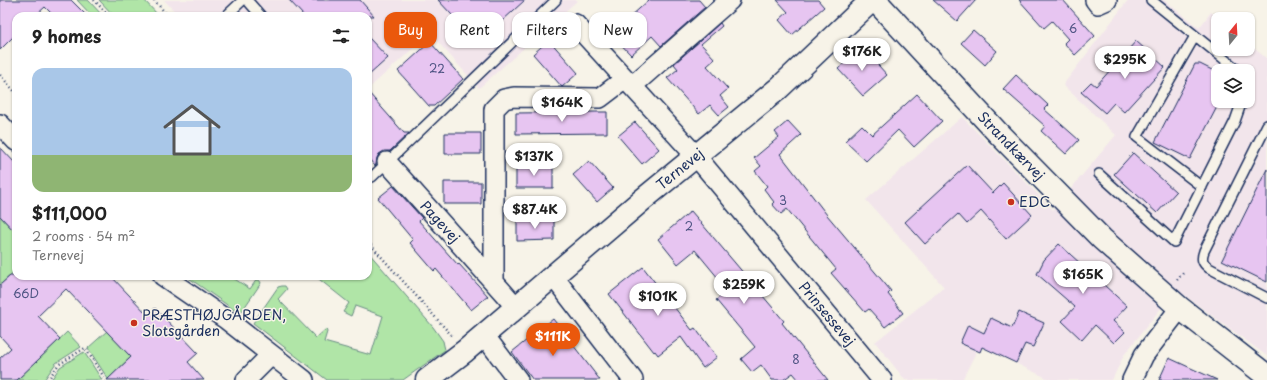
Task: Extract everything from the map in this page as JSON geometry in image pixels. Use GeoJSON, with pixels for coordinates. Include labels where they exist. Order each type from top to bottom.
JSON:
{"type":"FeatureCollection","features":[{"type":"Feature","properties":{"kind":"street"},"geometry":{"type":"LineString","coordinates":[[494,282],[494,109],[504,99],[514,97],[600,98],[628,83],[730,0]]}},
{"type":"Feature","properties":{"kind":"street","name":"Ternevej"},"geometry":{"type":"LineString","coordinates":[[427,380],[465,351],[779,88],[873,0]]}},
{"type":"Feature","properties":{"kind":"street","name":"Strandkærvej"},"geometry":{"type":"LineString","coordinates":[[873,0],[998,133],[1102,238],[1180,308],[1267,376]]}},
{"type":"Feature","properties":{"kind":"street"},"geometry":{"type":"LineString","coordinates":[[1095,0],[1098,4],[1107,0]]}},
{"type":"Feature","properties":{"kind":"street"},"geometry":{"type":"LineString","coordinates":[[581,31],[696,156]]}},
{"type":"Feature","properties":{"kind":"street"},"geometry":{"type":"LineString","coordinates":[[0,124],[12,137]]}},
{"type":"Feature","properties":{"kind":"street","name":"Prinsessevej"},"geometry":{"type":"LineString","coordinates":[[696,156],[882,380]]}},
{"type":"Feature","properties":{"kind":"street","name":"Pagevej"},"geometry":{"type":"LineString","coordinates":[[387,162],[516,307]]}},
{"type":"Feature","properties":{"kind":"street"},"geometry":{"type":"LineString","coordinates":[[553,276],[633,380]]}},
{"type":"Feature","properties":{"kind":"street"},"geometry":{"type":"LineString","coordinates":[[169,280],[227,320],[304,380]]}},
{"type":"Feature","properties":{"kind":"street"},"geometry":{"type":"LineString","coordinates":[[1132,380],[1144,355],[1180,308]]}},
{"type":"Feature","properties":{"kind":"street"},"geometry":{"type":"LineString","coordinates":[[484,335],[518,380]]}},
{"type":"Feature","properties":{"kind":"street"},"geometry":{"type":"LineString","coordinates":[[246,380],[271,355]]}},
{"type":"Feature","properties":{"kind":"lane"},"geometry":{"type":"LineString","coordinates":[[230,12],[243,0]]}},
{"type":"Feature","properties":{"kind":"lane"},"geometry":{"type":"LineString","coordinates":[[247,0],[258,12]]}},
{"type":"Feature","properties":{"kind":"lane"},"geometry":{"type":"LineString","coordinates":[[372,177],[556,0]]}},
{"type":"Feature","properties":{"kind":"lane"},"geometry":{"type":"LineString","coordinates":[[1151,0],[1230,64]]}},
{"type":"Feature","properties":{"kind":"lane"},"geometry":{"type":"LineString","coordinates":[[1195,36],[1137,137],[1202,187]]}},
{"type":"Feature","properties":{"kind":"lane"},"geometry":{"type":"LineString","coordinates":[[1099,174],[1174,242],[1235,120],[1239,108]]}},
{"type":"Feature","properties":{"kind":"lane"},"geometry":{"type":"LineString","coordinates":[[1267,125],[1202,257],[1208,268],[1267,298]]}},
{"type":"Feature","properties":{"kind":"path"},"geometry":{"type":"LineString","coordinates":[[94,0],[105,12]]}},
{"type":"Feature","properties":{"kind":"path"},"geometry":{"type":"LineString","coordinates":[[154,0],[164,12]]}},
{"type":"Feature","properties":{"kind":"path"},"geometry":{"type":"LineString","coordinates":[[0,75],[12,85]]}},
{"type":"Feature","properties":{"kind":"path"},"geometry":{"type":"LineString","coordinates":[[372,246],[465,351]]}},
{"type":"Feature","properties":{"kind":"path"},"geometry":{"type":"LineString","coordinates":[[48,380],[58,365],[84,348],[106,380]]}},
{"type":"Feature","properties":{"kind":"shaded area"},"geometry":{"type":"Polygon","coordinates":[[[164,0],[578,0],[564,12],[512,12],[512,48],[524,48],[479,88],[437,41],[437,12],[384,12],[384,48],[413,48],[372,85],[372,12],[175,12],[164,0]]]}},
{"type":"Feature","properties":{"kind":"shaded area"},"geometry":{"type":"Polygon","coordinates":[[[1128,0],[1164,0],[1199,28],[1211,12],[1211,56],[1255,56],[1255,49],[1267,59],[1267,356],[1176,289],[1124,355],[1112,380],[1051,380],[979,346],[962,380],[905,380],[875,342],[944,287],[866,200],[962,117],[1053,210],[1116,135],[1063,85],[1128,0]]]}},
{"type":"Feature","properties":{"kind":"green space"},"geometry":{"type":"Polygon","coordinates":[[[77,0],[88,0],[99,12],[88,12],[77,0]]]}},
{"type":"Feature","properties":{"kind":"green space"},"geometry":{"type":"Polygon","coordinates":[[[99,0],[144,0],[155,12],[110,12],[99,0]]]}},
{"type":"Feature","properties":{"kind":"green space"},"geometry":{"type":"Polygon","coordinates":[[[0,216],[12,229],[12,274],[0,285],[0,216]]]}},
{"type":"Feature","properties":{"kind":"green space"},"geometry":{"type":"Polygon","coordinates":[[[372,257],[433,327],[443,341],[445,350],[403,380],[327,380],[253,323],[278,287],[285,286],[287,289],[278,299],[316,338],[326,329],[327,332],[324,342],[371,355],[383,316],[355,306],[351,316],[343,312],[349,303],[320,280],[372,280],[372,257]]]}},
{"type":"Feature","properties":{"kind":"green space"},"geometry":{"type":"Polygon","coordinates":[[[192,280],[236,280],[250,289],[256,280],[260,281],[261,283],[240,314],[192,280]]]}},
{"type":"Feature","properties":{"kind":"green space"},"geometry":{"type":"Polygon","coordinates":[[[107,331],[131,357],[108,379],[88,348],[107,331]]]}},
{"type":"Feature","properties":{"kind":"green space"},"geometry":{"type":"Polygon","coordinates":[[[67,332],[81,347],[56,363],[44,380],[17,380],[67,332]]]}},
{"type":"Feature","properties":{"kind":"green space"},"geometry":{"type":"Polygon","coordinates":[[[84,352],[102,380],[51,380],[60,367],[84,352]]]}},
{"type":"Feature","properties":{"kind":"building"},"geometry":{"type":"Polygon","coordinates":[[[0,0],[71,0],[83,12],[50,12],[45,7],[39,12],[12,12],[12,38],[0,50],[0,0]]]}},
{"type":"Feature","properties":{"kind":"building"},"geometry":{"type":"Polygon","coordinates":[[[289,0],[360,0],[370,12],[300,12],[289,0]]]}},
{"type":"Feature","properties":{"kind":"building"},"geometry":{"type":"Polygon","coordinates":[[[438,0],[525,0],[504,19],[504,12],[449,12],[438,0]]]}},
{"type":"Feature","properties":{"kind":"building"},"geometry":{"type":"Polygon","coordinates":[[[649,0],[699,0],[705,7],[661,46],[652,36],[647,41],[647,12],[636,12],[649,0]]]}},
{"type":"Feature","properties":{"kind":"building"},"geometry":{"type":"Polygon","coordinates":[[[777,0],[818,0],[824,7],[792,35],[779,20],[788,12],[777,0]]]}},
{"type":"Feature","properties":{"kind":"building"},"geometry":{"type":"Polygon","coordinates":[[[933,0],[976,0],[957,21],[933,0]]]}},
{"type":"Feature","properties":{"kind":"building"},"geometry":{"type":"Polygon","coordinates":[[[1019,0],[1063,0],[1095,36],[1075,55],[1064,43],[1068,39],[1052,21],[1044,28],[1019,0]]]}},
{"type":"Feature","properties":{"kind":"building"},"geometry":{"type":"Polygon","coordinates":[[[720,23],[722,26],[701,44],[715,59],[707,66],[728,89],[720,96],[729,107],[719,115],[710,105],[699,114],[667,78],[678,69],[674,64],[720,23]]]}},
{"type":"Feature","properties":{"kind":"building"},"geometry":{"type":"Polygon","coordinates":[[[973,30],[997,51],[985,65],[961,43],[973,30]]]}},
{"type":"Feature","properties":{"kind":"building"},"geometry":{"type":"Polygon","coordinates":[[[372,41],[388,58],[372,72],[372,41]]]}},
{"type":"Feature","properties":{"kind":"building"},"geometry":{"type":"Polygon","coordinates":[[[1136,41],[1165,67],[1124,112],[1114,103],[1105,113],[1081,92],[1091,82],[1096,86],[1136,41]]]}},
{"type":"Feature","properties":{"kind":"building"},"geometry":{"type":"Polygon","coordinates":[[[862,47],[887,75],[863,96],[838,69],[862,47]]]}},
{"type":"Feature","properties":{"kind":"building"},"geometry":{"type":"Polygon","coordinates":[[[423,48],[435,48],[463,79],[434,106],[429,106],[398,71],[423,48]]]}},
{"type":"Feature","properties":{"kind":"building"},"geometry":{"type":"Polygon","coordinates":[[[540,48],[556,48],[578,73],[562,87],[533,54],[540,48]]]}},
{"type":"Feature","properties":{"kind":"building"},"geometry":{"type":"Polygon","coordinates":[[[624,48],[639,48],[631,55],[624,48]]]}},
{"type":"Feature","properties":{"kind":"building"},"geometry":{"type":"Polygon","coordinates":[[[1195,64],[1200,64],[1211,70],[1211,108],[1216,108],[1190,159],[1155,142],[1195,64]]]}},
{"type":"Feature","properties":{"kind":"building"},"geometry":{"type":"Polygon","coordinates":[[[1016,75],[1048,105],[1044,109],[1079,140],[1066,154],[1041,131],[1045,126],[1003,89],[1016,75]]]}},
{"type":"Feature","properties":{"kind":"building"},"geometry":{"type":"Polygon","coordinates":[[[917,94],[942,121],[914,147],[898,130],[866,161],[845,141],[862,125],[872,135],[917,94]]]}},
{"type":"Feature","properties":{"kind":"building"},"geometry":{"type":"Polygon","coordinates":[[[372,97],[404,133],[409,133],[390,151],[384,151],[379,154],[375,166],[372,163],[372,97]]]}},
{"type":"Feature","properties":{"kind":"building"},"geometry":{"type":"Polygon","coordinates":[[[607,112],[607,133],[516,134],[516,113],[607,112]]]}},
{"type":"Feature","properties":{"kind":"building"},"geometry":{"type":"Polygon","coordinates":[[[788,121],[801,135],[780,154],[827,215],[891,291],[888,294],[903,313],[885,327],[869,309],[865,312],[831,273],[836,269],[787,209],[781,214],[772,204],[774,202],[764,189],[767,186],[755,171],[761,166],[754,158],[779,137],[775,132],[788,121]]]}},
{"type":"Feature","properties":{"kind":"building"},"geometry":{"type":"Polygon","coordinates":[[[635,122],[659,149],[642,164],[618,136],[635,122]]]}},
{"type":"Feature","properties":{"kind":"building"},"geometry":{"type":"Polygon","coordinates":[[[445,133],[481,133],[481,154],[445,154],[445,133]]]}},
{"type":"Feature","properties":{"kind":"building"},"geometry":{"type":"Polygon","coordinates":[[[0,147],[12,160],[12,229],[0,216],[0,147]]]}},
{"type":"Feature","properties":{"kind":"building"},"geometry":{"type":"Polygon","coordinates":[[[1133,153],[1176,192],[1157,213],[1114,174],[1133,153]]]}},
{"type":"Feature","properties":{"kind":"building"},"geometry":{"type":"Polygon","coordinates":[[[589,161],[613,188],[597,202],[573,175],[589,161]]]}},
{"type":"Feature","properties":{"kind":"building"},"geometry":{"type":"Polygon","coordinates":[[[967,165],[993,193],[1003,183],[1032,215],[1006,239],[981,211],[967,224],[958,214],[925,244],[905,222],[967,165]]]}},
{"type":"Feature","properties":{"kind":"building"},"geometry":{"type":"Polygon","coordinates":[[[516,166],[553,166],[553,188],[516,188],[516,166]]]}},
{"type":"Feature","properties":{"kind":"building"},"geometry":{"type":"Polygon","coordinates":[[[1267,169],[1267,282],[1222,260],[1267,169]]]}},
{"type":"Feature","properties":{"kind":"building"},"geometry":{"type":"Polygon","coordinates":[[[444,182],[481,182],[481,204],[444,204],[444,182]]]}},
{"type":"Feature","properties":{"kind":"building"},"geometry":{"type":"Polygon","coordinates":[[[393,186],[422,218],[419,221],[488,296],[471,310],[436,269],[434,271],[410,243],[413,240],[378,198],[393,186]]]}},
{"type":"Feature","properties":{"kind":"building"},"geometry":{"type":"Polygon","coordinates":[[[691,211],[784,321],[782,323],[828,380],[799,380],[793,373],[783,380],[772,380],[761,365],[752,372],[741,359],[755,347],[716,300],[728,290],[695,250],[678,264],[658,239],[691,211]]]}},
{"type":"Feature","properties":{"kind":"building"},"geometry":{"type":"Polygon","coordinates":[[[517,219],[554,219],[554,240],[517,241],[517,219]]]}},
{"type":"Feature","properties":{"kind":"building"},"geometry":{"type":"Polygon","coordinates":[[[1059,244],[1127,306],[1113,321],[1125,332],[1114,343],[1095,325],[1082,340],[1062,321],[1075,307],[1037,274],[1044,260],[1059,244]]]}},
{"type":"Feature","properties":{"kind":"building"},"geometry":{"type":"Polygon","coordinates":[[[643,267],[692,330],[695,328],[717,357],[703,368],[681,337],[658,355],[655,351],[654,352],[609,294],[643,267]]]}},
{"type":"Feature","properties":{"kind":"building","name":"PRÆSTHØJGÅRDEN, Slotsgården"},"geometry":{"type":"Polygon","coordinates":[[[10,276],[12,276],[12,280],[115,280],[148,315],[155,308],[198,353],[188,362],[204,380],[107,380],[131,357],[66,289],[38,316],[60,339],[17,380],[0,380],[0,358],[11,348],[0,336],[0,285],[10,276]]]}},
{"type":"Feature","properties":{"kind":"building"},"geometry":{"type":"Polygon","coordinates":[[[1019,312],[1044,323],[1033,347],[1025,344],[1016,363],[982,347],[980,352],[960,343],[968,325],[984,333],[991,318],[1012,328],[1019,312]]]}},
{"type":"Feature","properties":{"kind":"building"},"geometry":{"type":"Polygon","coordinates":[[[553,319],[600,380],[533,380],[512,352],[553,319]]]}},
{"type":"Feature","properties":{"kind":"building"},"geometry":{"type":"Polygon","coordinates":[[[1169,358],[1217,380],[1159,380],[1169,358]]]}},
{"type":"Feature","properties":{"kind":"place","name":"EDC"},"geometry":{"type":"Point","coordinates":[1011,202]}},
{"type":"Feature","properties":{"kind":"place","name":"PRÆSTHØJGÅRDEN, Slotsgården"},"geometry":{"type":"Point","coordinates":[134,323]}}]}
